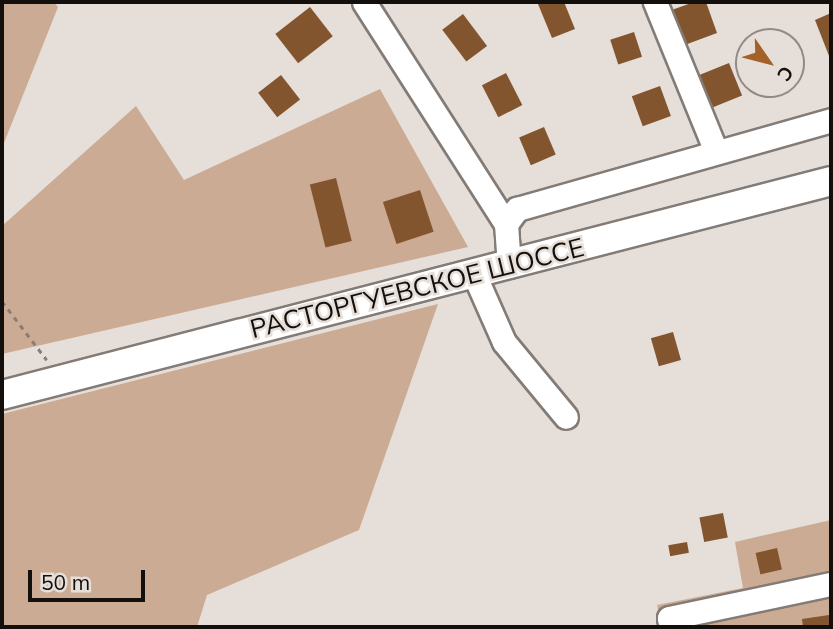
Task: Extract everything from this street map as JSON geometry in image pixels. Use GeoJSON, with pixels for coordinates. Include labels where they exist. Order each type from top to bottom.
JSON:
{"type":"FeatureCollection","features":[{"type":"Feature","properties":{"kind":"main road","name":"РАСТОРГУЕВСКОЕ ШОССЕ"},"geometry":{"type":"LineString","coordinates":[[2,395],[831,181]]}},
{"type":"Feature","properties":{"kind":"street"},"geometry":{"type":"LineString","coordinates":[[364,2],[506,224],[509,266]]}},
{"type":"Feature","properties":{"kind":"street"},"geometry":{"type":"LineString","coordinates":[[655,2],[715,149]]}},
{"type":"Feature","properties":{"kind":"street"},"geometry":{"type":"LineString","coordinates":[[506,224],[517,209],[715,149],[831,120]]}},
{"type":"Feature","properties":{"kind":"street"},"geometry":{"type":"LineString","coordinates":[[474,274],[504,342],[566,417]]}},
{"type":"Feature","properties":{"kind":"street"},"geometry":{"type":"LineString","coordinates":[[671,627],[669,618],[831,584]]}},
{"type":"Feature","properties":{"kind":"path"},"geometry":{"type":"LineString","coordinates":[[2,301],[62,379]]}},
{"type":"Feature","properties":{"kind":"shaded area"},"geometry":{"type":"Polygon","coordinates":[[[2,2],[54,2],[58,7],[2,148],[2,2]]]}},
{"type":"Feature","properties":{"kind":"shaded area"},"geometry":{"type":"Polygon","coordinates":[[[380,89],[468,247],[2,354],[2,226],[136,106],[184,180],[380,89]]]}},
{"type":"Feature","properties":{"kind":"shaded area"},"geometry":{"type":"Polygon","coordinates":[[[438,304],[359,530],[207,595],[197,627],[2,627],[2,414],[438,304]]]}},
{"type":"Feature","properties":{"kind":"shaded area"},"geometry":{"type":"Polygon","coordinates":[[[831,520],[831,627],[662,627],[657,605],[743,588],[735,542],[831,520]]]}},
{"type":"Feature","properties":{"kind":"building"},"geometry":{"type":"Polygon","coordinates":[[[564,2],[575,29],[552,38],[538,4],[564,2]]]}},
{"type":"Feature","properties":{"kind":"building"},"geometry":{"type":"Polygon","coordinates":[[[694,2],[706,2],[717,33],[682,46],[669,11],[694,2]]]}},
{"type":"Feature","properties":{"kind":"building"},"geometry":{"type":"Polygon","coordinates":[[[310,7],[333,36],[298,63],[275,34],[310,7]]]}},
{"type":"Feature","properties":{"kind":"building"},"geometry":{"type":"Polygon","coordinates":[[[831,13],[831,61],[815,20],[831,13]]]}},
{"type":"Feature","properties":{"kind":"building"},"geometry":{"type":"Polygon","coordinates":[[[463,14],[487,46],[466,62],[442,30],[463,14]]]}},
{"type":"Feature","properties":{"kind":"building"},"geometry":{"type":"Polygon","coordinates":[[[634,32],[642,57],[618,64],[610,40],[634,32]]]}},
{"type":"Feature","properties":{"kind":"building"},"geometry":{"type":"Polygon","coordinates":[[[729,63],[735,78],[736,98],[709,109],[696,76],[729,63]]]}},
{"type":"Feature","properties":{"kind":"building"},"geometry":{"type":"Polygon","coordinates":[[[506,73],[522,105],[498,117],[482,85],[506,73]]]}},
{"type":"Feature","properties":{"kind":"building"},"geometry":{"type":"Polygon","coordinates":[[[281,75],[300,99],[277,117],[258,93],[281,75]]]}},
{"type":"Feature","properties":{"kind":"building"},"geometry":{"type":"Polygon","coordinates":[[[660,86],[671,116],[643,126],[632,96],[660,86]]]}},
{"type":"Feature","properties":{"kind":"building"},"geometry":{"type":"Polygon","coordinates":[[[544,127],[556,155],[531,165],[519,138],[544,127]]]}},
{"type":"Feature","properties":{"kind":"building"},"geometry":{"type":"Polygon","coordinates":[[[336,178],[352,241],[326,248],[310,185],[336,178]]]}},
{"type":"Feature","properties":{"kind":"building"},"geometry":{"type":"Polygon","coordinates":[[[420,190],[434,232],[397,244],[383,202],[420,190]]]}},
{"type":"Feature","properties":{"kind":"building"},"geometry":{"type":"Polygon","coordinates":[[[673,332],[681,360],[659,366],[651,338],[673,332]]]}},
{"type":"Feature","properties":{"kind":"building"},"geometry":{"type":"Polygon","coordinates":[[[723,513],[728,538],[704,542],[699,518],[723,513]]]}},
{"type":"Feature","properties":{"kind":"building"},"geometry":{"type":"Polygon","coordinates":[[[687,542],[689,553],[670,556],[668,545],[687,542]]]}},
{"type":"Feature","properties":{"kind":"building"},"geometry":{"type":"Polygon","coordinates":[[[777,548],[782,569],[761,574],[756,553],[777,548]]]}},
{"type":"Feature","properties":{"kind":"building"},"geometry":{"type":"Polygon","coordinates":[[[829,615],[831,627],[803,627],[802,619],[829,615]]]}}]}
